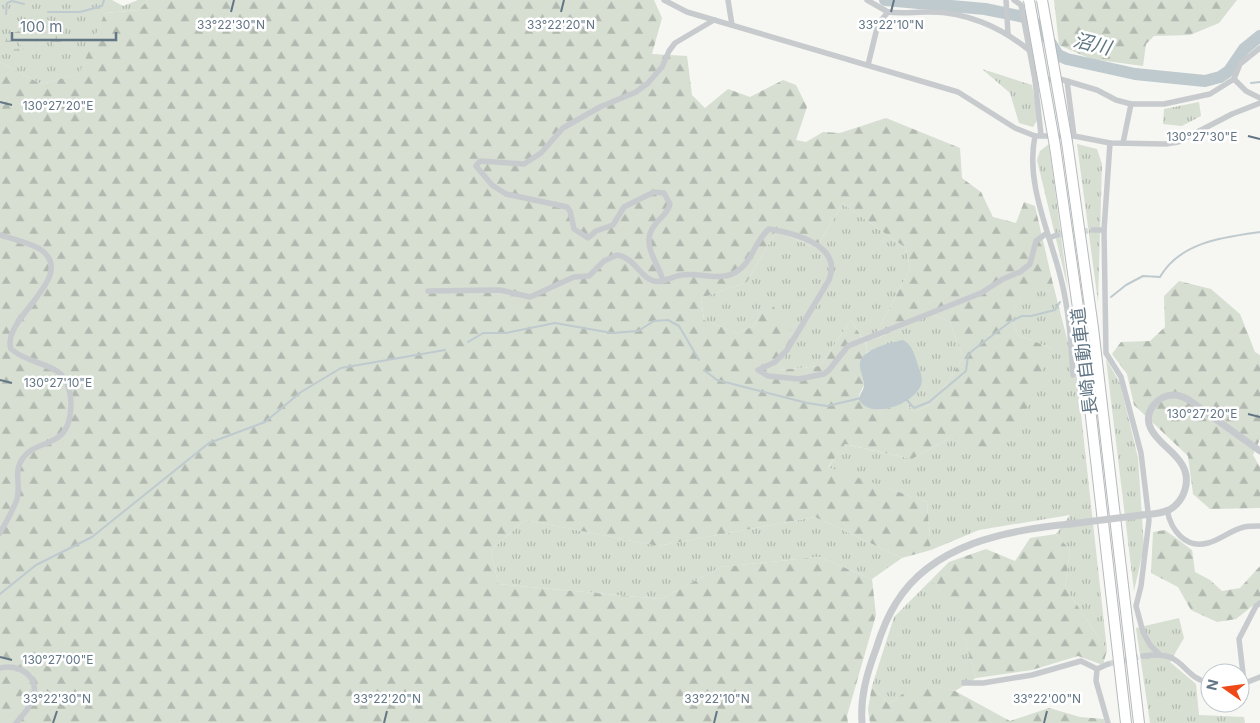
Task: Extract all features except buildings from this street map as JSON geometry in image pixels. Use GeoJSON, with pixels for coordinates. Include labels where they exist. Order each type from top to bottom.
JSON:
{"type":"FeatureCollection","features":[{"type":"Feature","properties":{"kind":"highway","name":"長崎自動車道"},"geometry":{"type":"LineString","coordinates":[[1030,0],[1055,146],[1081,329],[1126,723]]}},
{"type":"Feature","properties":{"kind":"highway","name":"長崎自動車道"},"geometry":{"type":"LineString","coordinates":[[1042,0],[1070,139],[1139,723]]}},
{"type":"Feature","properties":{"kind":"street"},"geometry":{"type":"LineString","coordinates":[[664,0],[687,12],[958,92],[1015,128],[1038,135],[1110,143],[1178,142],[1232,114],[1260,103]]}},
{"type":"Feature","properties":{"kind":"street"},"geometry":{"type":"LineString","coordinates":[[728,0],[732,25]]}},
{"type":"Feature","properties":{"kind":"street"},"geometry":{"type":"LineString","coordinates":[[867,0],[888,12],[928,12],[969,16],[1002,33],[1008,34],[1030,51]]}},
{"type":"Feature","properties":{"kind":"street"},"geometry":{"type":"LineString","coordinates":[[1014,0],[1021,5],[1035,80],[1038,135],[1031,157],[1048,235],[1065,296],[1073,374]]}},
{"type":"Feature","properties":{"kind":"street"},"geometry":{"type":"LineString","coordinates":[[1006,3],[1008,34]]}},
{"type":"Feature","properties":{"kind":"street"},"geometry":{"type":"LineString","coordinates":[[868,66],[878,24],[888,12]]}},
{"type":"Feature","properties":{"kind":"street"},"geometry":{"type":"LineString","coordinates":[[663,281],[649,244],[650,234],[655,225],[664,218],[668,211],[670,204],[664,193],[654,192],[624,207],[613,225],[602,228],[588,238],[582,236],[574,229],[570,211],[567,207],[506,194],[492,185],[476,166],[480,161],[524,164],[541,153],[563,128],[600,107],[636,92],[648,83],[662,67],[675,43],[714,20]]}},
{"type":"Feature","properties":{"kind":"street"},"geometry":{"type":"LineString","coordinates":[[1035,80],[1060,79],[1097,90],[1116,100],[1131,104],[1164,104],[1210,94],[1234,79],[1240,64],[1260,48]]}},
{"type":"Feature","properties":{"kind":"street"},"geometry":{"type":"LineString","coordinates":[[1234,79],[1246,91],[1260,98]]}},
{"type":"Feature","properties":{"kind":"street"},"geometry":{"type":"LineString","coordinates":[[1067,81],[1070,139]]}},
{"type":"Feature","properties":{"kind":"street"},"geometry":{"type":"LineString","coordinates":[[1123,143],[1131,104]]}},
{"type":"Feature","properties":{"kind":"street"},"geometry":{"type":"LineString","coordinates":[[1110,143],[1104,230],[1106,353],[1121,377],[1126,391],[1141,453],[1145,514],[1141,586],[1136,606],[1143,632],[1150,645],[1159,654]]}},
{"type":"Feature","properties":{"kind":"street"},"geometry":{"type":"LineString","coordinates":[[428,291],[500,290],[530,297],[574,278],[589,276],[604,261],[617,255],[631,259],[640,272],[649,280],[657,282],[683,275],[718,278],[736,272],[749,260],[762,234],[769,229],[797,234],[822,248],[828,254],[833,270],[829,280],[787,350],[775,362],[758,370],[768,376],[799,378],[824,374],[848,346],[981,294],[1002,279],[1020,272],[1030,264],[1036,241],[1048,235],[1057,235]]}},
{"type":"Feature","properties":{"kind":"street"},"geometry":{"type":"LineString","coordinates":[[1093,230],[1104,230]]}},
{"type":"Feature","properties":{"kind":"street"},"geometry":{"type":"LineString","coordinates":[[0,235],[41,250],[50,265],[50,274],[44,289],[14,328],[10,338],[11,349],[17,354],[54,368],[68,386],[71,396],[70,415],[64,431],[51,442],[29,450],[19,465],[17,498],[0,533]]}},
{"type":"Feature","properties":{"kind":"street"},"geometry":{"type":"LineString","coordinates":[[862,723],[861,701],[868,671],[896,602],[913,581],[931,566],[988,538],[1022,529],[1168,510],[1182,497],[1186,488],[1186,477],[1182,463],[1156,438],[1149,426],[1150,412],[1154,403],[1165,396],[1176,395],[1189,400],[1260,450]]}},
{"type":"Feature","properties":{"kind":"street"},"geometry":{"type":"LineString","coordinates":[[1168,510],[1173,530],[1182,538],[1199,545],[1209,543],[1244,527],[1260,526]]}},
{"type":"Feature","properties":{"kind":"street"},"geometry":{"type":"LineString","coordinates":[[1241,663],[1239,638],[1256,606],[1260,603]]}},
{"type":"Feature","properties":{"kind":"street"},"geometry":{"type":"LineString","coordinates":[[1143,656],[1169,655],[1200,678]]}},
{"type":"Feature","properties":{"kind":"street"},"geometry":{"type":"LineString","coordinates":[[964,683],[983,683],[1032,675],[1081,661],[1097,669]]}},
{"type":"Feature","properties":{"kind":"street"},"geometry":{"type":"LineString","coordinates":[[1097,669],[1108,664]]}},
{"type":"Feature","properties":{"kind":"street"},"geometry":{"type":"LineString","coordinates":[[0,668],[14,667],[24,670],[32,679],[33,697],[26,713],[16,723]]}},
{"type":"Feature","properties":{"kind":"street"},"geometry":{"type":"LineString","coordinates":[[1097,669],[1096,681],[1108,723]]}},
{"type":"Feature","properties":{"kind":"green space"},"geometry":{"type":"Polygon","coordinates":[[[0,0],[112,0],[123,6],[138,0],[148,0],[139,10],[105,13],[80,74],[41,84],[0,62],[0,0]]]}},
{"type":"Feature","properties":{"kind":"green space"},"geometry":{"type":"Polygon","coordinates":[[[148,0],[654,0],[662,18],[652,54],[687,56],[692,95],[705,108],[728,89],[750,97],[783,80],[796,85],[807,107],[796,140],[806,142],[823,132],[840,133],[886,118],[960,148],[962,178],[981,192],[993,217],[1016,223],[1024,202],[1035,206],[1053,284],[1049,292],[1027,286],[1011,317],[1018,335],[1051,348],[1028,407],[985,455],[951,437],[912,459],[845,444],[828,467],[927,502],[931,550],[902,558],[815,517],[658,546],[525,520],[491,550],[498,584],[661,599],[721,567],[819,557],[872,579],[876,615],[847,716],[848,723],[0,723],[0,62],[41,84],[79,74],[105,13],[139,10],[148,0]],[[843,204],[816,248],[776,231],[747,282],[701,298],[704,320],[737,333],[754,326],[767,297],[793,335],[779,370],[820,366],[851,320],[866,344],[867,352],[860,363],[864,385],[859,395],[859,400],[881,410],[904,401],[914,412],[934,403],[963,358],[950,322],[932,314],[873,340],[910,269],[906,248],[843,204]]]}},
{"type":"Feature","properties":{"kind":"green space"},"geometry":{"type":"Polygon","coordinates":[[[1054,0],[1237,0],[1219,23],[1190,35],[1154,36],[1146,44],[1143,66],[1091,59],[1059,45],[1054,0]]]}},
{"type":"Feature","properties":{"kind":"green space"},"geometry":{"type":"Polygon","coordinates":[[[30,16],[35,20],[41,38],[37,43],[23,25],[23,21],[30,16]]]}},
{"type":"Feature","properties":{"kind":"green space"},"geometry":{"type":"Polygon","coordinates":[[[46,19],[57,23],[63,48],[60,54],[56,52],[47,29],[46,19]]]}},
{"type":"Feature","properties":{"kind":"green space"},"geometry":{"type":"Polygon","coordinates":[[[16,29],[20,32],[31,52],[30,55],[26,54],[14,34],[16,29]]]}},
{"type":"Feature","properties":{"kind":"green space"},"geometry":{"type":"Polygon","coordinates":[[[9,36],[26,59],[26,64],[5,43],[9,36]]]}},
{"type":"Feature","properties":{"kind":"green space"},"geometry":{"type":"Polygon","coordinates":[[[982,69],[1032,85],[1038,119],[1033,127],[1019,123],[1010,93],[982,69]]]}},
{"type":"Feature","properties":{"kind":"green space"},"geometry":{"type":"Polygon","coordinates":[[[1199,102],[1201,116],[1182,126],[1163,124],[1164,109],[1199,102]]]}},
{"type":"Feature","properties":{"kind":"green space"},"geometry":{"type":"Polygon","coordinates":[[[1049,144],[1068,289],[1037,160],[1040,151],[1049,144]]]}},
{"type":"Feature","properties":{"kind":"green space"},"geometry":{"type":"Polygon","coordinates":[[[1077,144],[1097,149],[1102,164],[1098,302],[1077,144]]]}},
{"type":"Feature","properties":{"kind":"green space"},"geometry":{"type":"Polygon","coordinates":[[[843,204],[906,248],[910,269],[873,340],[932,314],[950,322],[963,358],[934,403],[914,412],[904,401],[906,399],[898,341],[867,352],[866,343],[851,320],[820,366],[779,370],[767,298],[754,326],[737,333],[704,320],[701,298],[747,282],[776,231],[816,248],[843,204]]]}},
{"type":"Feature","properties":{"kind":"green space"},"geometry":{"type":"Polygon","coordinates":[[[1179,281],[1211,289],[1240,314],[1255,352],[1260,355],[1260,439],[1253,455],[1260,467],[1260,508],[1210,509],[1193,494],[1188,456],[1134,405],[1127,374],[1112,354],[1121,342],[1150,341],[1165,327],[1164,296],[1179,281]]]}},
{"type":"Feature","properties":{"kind":"green space"},"geometry":{"type":"Polygon","coordinates":[[[1053,284],[1077,378],[1107,650],[1065,587],[1070,550],[1056,534],[1070,515],[979,530],[931,550],[927,502],[828,468],[844,444],[912,459],[951,437],[1051,348],[1018,335],[1011,317],[1027,285],[1049,292],[1053,284]]]}},
{"type":"Feature","properties":{"kind":"green space"},"geometry":{"type":"Polygon","coordinates":[[[1106,359],[1120,383],[1138,458],[1144,547],[1134,591],[1106,359]]]}},
{"type":"Feature","properties":{"kind":"green space"},"geometry":{"type":"Polygon","coordinates":[[[815,517],[902,558],[872,579],[819,557],[721,567],[661,599],[498,584],[491,550],[525,520],[658,546],[815,517]]]}},
{"type":"Feature","properties":{"kind":"green space"},"geometry":{"type":"Polygon","coordinates":[[[1165,530],[1192,550],[1195,572],[1210,580],[1222,591],[1240,588],[1260,566],[1260,600],[1236,619],[1217,622],[1191,610],[1178,587],[1151,573],[1153,532],[1165,530]]]}},
{"type":"Feature","properties":{"kind":"green space"},"geometry":{"type":"Polygon","coordinates":[[[1056,534],[1070,550],[1065,587],[1107,650],[1103,665],[1078,656],[1032,670],[976,678],[956,611],[931,580],[949,562],[986,549],[1015,561],[1030,538],[1056,534]]]}},
{"type":"Feature","properties":{"kind":"green space"},"geometry":{"type":"Polygon","coordinates":[[[931,580],[956,610],[976,678],[955,691],[927,686],[920,687],[907,692],[889,704],[872,686],[894,617],[931,580]]]}},
{"type":"Feature","properties":{"kind":"green space"},"geometry":{"type":"Polygon","coordinates":[[[1179,618],[1184,638],[1170,662],[1196,684],[1199,715],[1244,717],[1245,723],[1150,723],[1136,628],[1179,618]]]}},
{"type":"Feature","properties":{"kind":"green space"},"geometry":{"type":"Polygon","coordinates":[[[926,684],[955,691],[1010,721],[1049,708],[1080,717],[1104,719],[1105,723],[870,723],[868,709],[872,686],[889,704],[908,690],[926,684]]]}},
{"type":"Feature","properties":{"kind":"shaded area"},"geometry":{"type":"Polygon","coordinates":[[[903,340],[914,353],[921,375],[922,382],[917,392],[911,398],[893,407],[873,409],[865,406],[859,400],[864,386],[860,366],[862,358],[878,347],[903,340]]]}},
{"type":"Feature","properties":{"kind":"waterway"},"geometry":{"type":"LineString","coordinates":[[48,12],[80,12],[102,6],[104,0]]}},
{"type":"Feature","properties":{"kind":"waterway","name":"沼川"},"geometry":{"type":"LineString","coordinates":[[885,0],[985,9],[1029,18],[1043,31],[1058,55],[1067,59],[1135,74],[1205,81],[1220,77],[1229,71],[1244,49],[1260,36]]}},
{"type":"Feature","properties":{"kind":"waterway"},"geometry":{"type":"LineString","coordinates":[[6,14],[7,3],[12,1],[24,4]]}},
{"type":"Feature","properties":{"kind":"waterway"},"geometry":{"type":"LineString","coordinates":[[1251,83],[1260,82]]}},
{"type":"Feature","properties":{"kind":"waterway"},"geometry":{"type":"LineString","coordinates":[[1111,297],[1126,285],[1143,276],[1160,277],[1179,256],[1204,243],[1260,232]]}},
{"type":"Feature","properties":{"kind":"waterway"},"geometry":{"type":"LineString","coordinates":[[906,399],[914,408],[929,402],[966,371],[968,356],[972,351],[1011,321],[1022,316],[1031,316],[1055,310],[1060,302]]}},
{"type":"Feature","properties":{"kind":"waterway"},"geometry":{"type":"LineString","coordinates":[[468,342],[483,333],[506,333],[555,323],[612,333],[638,331],[654,321],[668,320],[679,326],[699,360]]}},
{"type":"Feature","properties":{"kind":"waterway"},"geometry":{"type":"LineString","coordinates":[[0,594],[36,565],[92,537],[209,443],[265,422],[301,392],[341,368],[445,350]]}},
{"type":"Feature","properties":{"kind":"waterway"},"geometry":{"type":"LineString","coordinates":[[704,370],[717,380],[807,403],[827,406],[861,398]]}},
{"type":"Feature","properties":{"kind":"tunnel"},"geometry":{"type":"LineString","coordinates":[[1057,235],[1093,230]]}},
{"type":"Feature","properties":{"kind":"tunnel"},"geometry":{"type":"LineString","coordinates":[[1108,664],[1143,656]]}}]}
